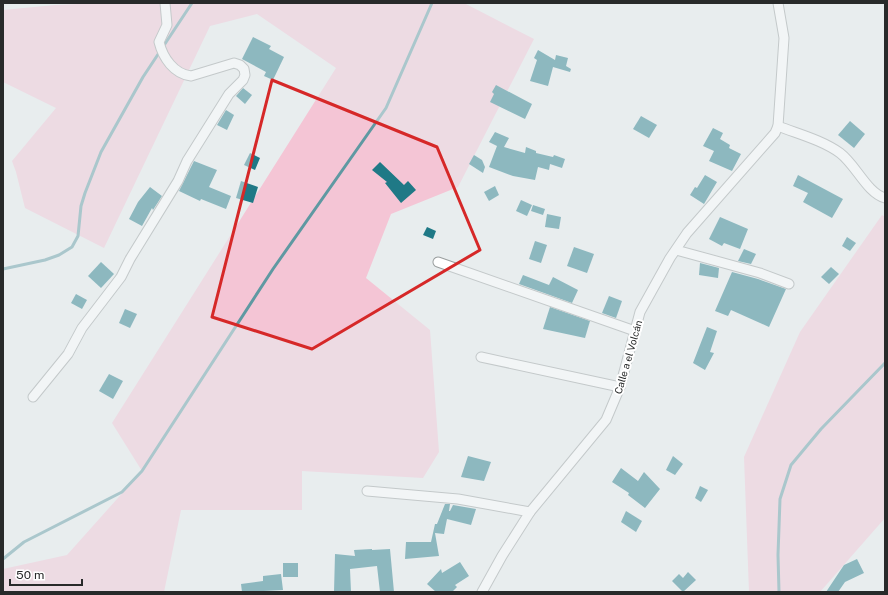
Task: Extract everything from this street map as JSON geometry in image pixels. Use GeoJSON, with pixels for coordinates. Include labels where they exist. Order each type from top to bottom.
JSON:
{"type":"FeatureCollection","features":[{"type":"Feature","properties":{"kind":"street"},"geometry":{"type":"LineString","coordinates":[[33,397],[68,354],[82,328],[122,278],[130,258],[178,181],[187,161],[229,94],[243,80],[245,75],[244,69],[240,65],[234,63],[191,76],[184,76],[175,69],[165,58],[159,42],[167,25],[165,3]]}},
{"type":"Feature","properties":{"kind":"street"},"geometry":{"type":"LineString","coordinates":[[778,3],[784,38],[778,126],[827,146],[840,153],[854,166],[870,188],[876,194],[885,198]]}},
{"type":"Feature","properties":{"kind":"street","name":"Calle a el Volcán"},"geometry":{"type":"LineString","coordinates":[[482,592],[502,556],[530,512],[606,420],[620,388],[643,307],[676,250],[687,234],[722,193],[771,139],[778,126]]}},
{"type":"Feature","properties":{"kind":"street"},"geometry":{"type":"LineString","coordinates":[[676,250],[760,273],[789,284]]}},
{"type":"Feature","properties":{"kind":"street"},"geometry":{"type":"LineString","coordinates":[[438,262],[635,331]]}},
{"type":"Feature","properties":{"kind":"street"},"geometry":{"type":"LineString","coordinates":[[481,357],[620,388]]}},
{"type":"Feature","properties":{"kind":"street"},"geometry":{"type":"LineString","coordinates":[[367,491],[458,498],[530,512]]}},
{"type":"Feature","properties":{"kind":"highlighted area"},"geometry":{"type":"Polygon","coordinates":[[[272,80],[437,147],[480,250],[312,349],[212,317],[272,80]]]}},
{"type":"Feature","properties":{"kind":"shaded area"},"geometry":{"type":"Polygon","coordinates":[[[101,3],[464,3],[534,39],[458,187],[391,214],[366,278],[430,330],[439,452],[423,478],[302,471],[302,510],[181,510],[164,592],[3,592],[3,569],[67,555],[142,471],[112,423],[336,68],[257,14],[210,26],[104,248],[25,208],[12,161],[56,108],[3,82],[3,10],[55,5],[101,3]]]}},
{"type":"Feature","properties":{"kind":"shaded area"},"geometry":{"type":"Polygon","coordinates":[[[882,215],[885,217],[885,518],[820,592],[749,592],[744,457],[800,332],[882,215]]]}},
{"type":"Feature","properties":{"kind":"building"},"geometry":{"type":"Polygon","coordinates":[[[253,37],[271,46],[269,49],[284,57],[273,80],[264,76],[266,72],[242,59],[253,37]]]}},
{"type":"Feature","properties":{"kind":"building"},"geometry":{"type":"Polygon","coordinates":[[[538,50],[555,60],[556,55],[568,58],[566,66],[571,69],[570,72],[553,67],[548,86],[530,81],[537,60],[534,58],[538,50]]]}},
{"type":"Feature","properties":{"kind":"building"},"geometry":{"type":"Polygon","coordinates":[[[496,85],[532,104],[525,119],[490,102],[494,94],[492,92],[496,85]]]}},
{"type":"Feature","properties":{"kind":"building"},"geometry":{"type":"Polygon","coordinates":[[[243,88],[252,95],[245,104],[236,96],[243,88]]]}},
{"type":"Feature","properties":{"kind":"building"},"geometry":{"type":"Polygon","coordinates":[[[226,110],[234,115],[227,130],[217,125],[226,110]]]}},
{"type":"Feature","properties":{"kind":"building"},"geometry":{"type":"Polygon","coordinates":[[[641,116],[657,125],[649,138],[633,129],[641,116]]]}},
{"type":"Feature","properties":{"kind":"building"},"geometry":{"type":"Polygon","coordinates":[[[850,121],[865,134],[854,148],[838,135],[850,121]]]}},
{"type":"Feature","properties":{"kind":"building"},"geometry":{"type":"Polygon","coordinates":[[[713,128],[723,133],[720,139],[730,145],[729,148],[741,154],[732,171],[709,161],[714,151],[703,146],[713,128]]]}},
{"type":"Feature","properties":{"kind":"building"},"geometry":{"type":"Polygon","coordinates":[[[495,132],[509,138],[504,147],[525,153],[526,147],[536,151],[536,153],[553,157],[554,155],[565,159],[562,168],[550,164],[549,170],[538,167],[535,180],[513,176],[489,167],[497,146],[489,142],[495,132]]]}},
{"type":"Feature","properties":{"kind":"building"},"geometry":{"type":"Polygon","coordinates":[[[250,153],[260,158],[255,170],[244,165],[250,153]]]}},
{"type":"Feature","properties":{"kind":"building"},"geometry":{"type":"Polygon","coordinates":[[[474,155],[482,160],[485,167],[483,173],[469,164],[474,155]]]}},
{"type":"Feature","properties":{"kind":"building"},"geometry":{"type":"Polygon","coordinates":[[[194,161],[217,170],[209,187],[231,196],[226,209],[201,199],[200,201],[179,191],[194,161]]]}},
{"type":"Feature","properties":{"kind":"building"},"geometry":{"type":"Polygon","coordinates":[[[380,162],[404,185],[408,181],[416,190],[401,203],[385,183],[387,182],[372,170],[380,162]]]}},
{"type":"Feature","properties":{"kind":"building"},"geometry":{"type":"Polygon","coordinates":[[[705,175],[717,182],[704,204],[690,195],[695,187],[697,188],[705,175]]]}},
{"type":"Feature","properties":{"kind":"building"},"geometry":{"type":"Polygon","coordinates":[[[798,175],[843,199],[832,218],[803,202],[808,193],[793,186],[798,175]]]}},
{"type":"Feature","properties":{"kind":"building"},"geometry":{"type":"Polygon","coordinates":[[[241,181],[258,187],[253,203],[236,198],[241,181]]]}},
{"type":"Feature","properties":{"kind":"building"},"geometry":{"type":"Polygon","coordinates":[[[495,186],[499,195],[489,201],[484,192],[495,186]]]}},
{"type":"Feature","properties":{"kind":"building"},"geometry":{"type":"Polygon","coordinates":[[[150,187],[162,196],[153,210],[152,208],[142,226],[129,219],[138,202],[150,187]]]}},
{"type":"Feature","properties":{"kind":"building"},"geometry":{"type":"Polygon","coordinates":[[[521,200],[532,205],[527,216],[516,211],[521,200]]]}},
{"type":"Feature","properties":{"kind":"building"},"geometry":{"type":"Polygon","coordinates":[[[533,205],[545,209],[543,215],[531,211],[533,205]]]}},
{"type":"Feature","properties":{"kind":"building"},"geometry":{"type":"Polygon","coordinates":[[[547,214],[561,217],[559,229],[545,227],[547,214]]]}},
{"type":"Feature","properties":{"kind":"building"},"geometry":{"type":"Polygon","coordinates":[[[720,217],[748,229],[740,249],[724,243],[722,246],[709,239],[720,217]]]}},
{"type":"Feature","properties":{"kind":"building"},"geometry":{"type":"Polygon","coordinates":[[[427,227],[436,231],[433,239],[423,235],[427,227]]]}},
{"type":"Feature","properties":{"kind":"building"},"geometry":{"type":"Polygon","coordinates":[[[847,237],[856,243],[850,251],[842,246],[847,237]]]}},
{"type":"Feature","properties":{"kind":"building"},"geometry":{"type":"Polygon","coordinates":[[[535,241],[547,245],[541,263],[529,259],[535,241]]]}},
{"type":"Feature","properties":{"kind":"building"},"geometry":{"type":"Polygon","coordinates":[[[574,247],[594,254],[587,273],[567,266],[574,247]]]}},
{"type":"Feature","properties":{"kind":"building"},"geometry":{"type":"Polygon","coordinates":[[[744,249],[756,254],[751,264],[738,261],[744,249]]]}},
{"type":"Feature","properties":{"kind":"building"},"geometry":{"type":"Polygon","coordinates":[[[101,262],[114,274],[101,288],[88,276],[101,262]]]}},
{"type":"Feature","properties":{"kind":"building"},"geometry":{"type":"Polygon","coordinates":[[[700,263],[719,268],[718,278],[699,275],[700,263]]]}},
{"type":"Feature","properties":{"kind":"building"},"geometry":{"type":"Polygon","coordinates":[[[831,267],[839,274],[829,284],[821,277],[831,267]]]}},
{"type":"Feature","properties":{"kind":"building"},"geometry":{"type":"Polygon","coordinates":[[[732,272],[786,289],[769,327],[731,310],[728,316],[715,311],[732,272]]]}},
{"type":"Feature","properties":{"kind":"building"},"geometry":{"type":"Polygon","coordinates":[[[523,275],[549,285],[553,277],[578,290],[572,303],[519,284],[523,275]]]}},
{"type":"Feature","properties":{"kind":"building"},"geometry":{"type":"Polygon","coordinates":[[[76,294],[87,300],[82,309],[71,303],[76,294]]]}},
{"type":"Feature","properties":{"kind":"building"},"geometry":{"type":"Polygon","coordinates":[[[609,296],[622,301],[616,318],[602,313],[609,296]]]}},
{"type":"Feature","properties":{"kind":"building"},"geometry":{"type":"Polygon","coordinates":[[[550,307],[590,321],[585,338],[543,329],[550,307]]]}},
{"type":"Feature","properties":{"kind":"building"},"geometry":{"type":"Polygon","coordinates":[[[125,309],[137,314],[130,328],[119,323],[125,309]]]}},
{"type":"Feature","properties":{"kind":"building"},"geometry":{"type":"Polygon","coordinates":[[[707,327],[717,331],[710,352],[714,353],[705,370],[693,363],[707,327]]]}},
{"type":"Feature","properties":{"kind":"building"},"geometry":{"type":"Polygon","coordinates":[[[109,374],[123,381],[113,399],[99,391],[109,374]]]}},
{"type":"Feature","properties":{"kind":"building"},"geometry":{"type":"Polygon","coordinates":[[[468,456],[491,462],[484,481],[461,477],[468,456]]]}},
{"type":"Feature","properties":{"kind":"building"},"geometry":{"type":"Polygon","coordinates":[[[673,456],[683,464],[675,475],[666,470],[673,456]]]}},
{"type":"Feature","properties":{"kind":"building"},"geometry":{"type":"Polygon","coordinates":[[[621,468],[638,481],[644,472],[660,489],[645,508],[628,495],[629,493],[612,482],[621,468]]]}},
{"type":"Feature","properties":{"kind":"building"},"geometry":{"type":"Polygon","coordinates":[[[700,486],[708,490],[701,502],[695,498],[700,486]]]}},
{"type":"Feature","properties":{"kind":"building"},"geometry":{"type":"Polygon","coordinates":[[[445,504],[450,504],[449,511],[453,505],[476,509],[471,525],[447,519],[444,534],[435,533],[439,556],[405,559],[406,542],[431,542],[435,524],[437,524],[445,504]]]}},
{"type":"Feature","properties":{"kind":"building"},"geometry":{"type":"Polygon","coordinates":[[[626,511],[642,521],[636,532],[621,522],[626,511]]]}},
{"type":"Feature","properties":{"kind":"building"},"geometry":{"type":"Polygon","coordinates":[[[390,549],[394,592],[380,592],[377,566],[350,569],[351,592],[334,592],[335,554],[355,556],[354,550],[390,549]]]}},
{"type":"Feature","properties":{"kind":"building"},"geometry":{"type":"Polygon","coordinates":[[[857,559],[864,573],[845,582],[838,592],[826,592],[844,565],[857,559]]]}},
{"type":"Feature","properties":{"kind":"building"},"geometry":{"type":"Polygon","coordinates":[[[460,562],[469,576],[455,585],[457,587],[452,592],[436,592],[427,584],[441,569],[442,573],[460,562]]]}},
{"type":"Feature","properties":{"kind":"building"},"geometry":{"type":"Polygon","coordinates":[[[283,563],[298,563],[298,577],[283,577],[283,563]]]}},
{"type":"Feature","properties":{"kind":"building"},"geometry":{"type":"Polygon","coordinates":[[[688,572],[696,580],[683,592],[672,581],[679,574],[683,578],[688,572]]]}},
{"type":"Feature","properties":{"kind":"building"},"geometry":{"type":"Polygon","coordinates":[[[281,574],[283,590],[242,592],[241,584],[263,581],[263,576],[281,574]]]}},
{"type":"Feature","properties":{"kind":"waterway"},"geometry":{"type":"LineString","coordinates":[[3,269],[45,260],[59,255],[72,247],[78,236],[81,206],[101,152],[143,77],[192,3]]}},
{"type":"Feature","properties":{"kind":"waterway"},"geometry":{"type":"LineString","coordinates":[[3,559],[24,542],[122,492],[142,471],[273,269],[386,108],[432,3]]}},
{"type":"Feature","properties":{"kind":"waterway"},"geometry":{"type":"LineString","coordinates":[[779,592],[778,555],[780,499],[791,465],[821,429],[885,363]]}}]}
